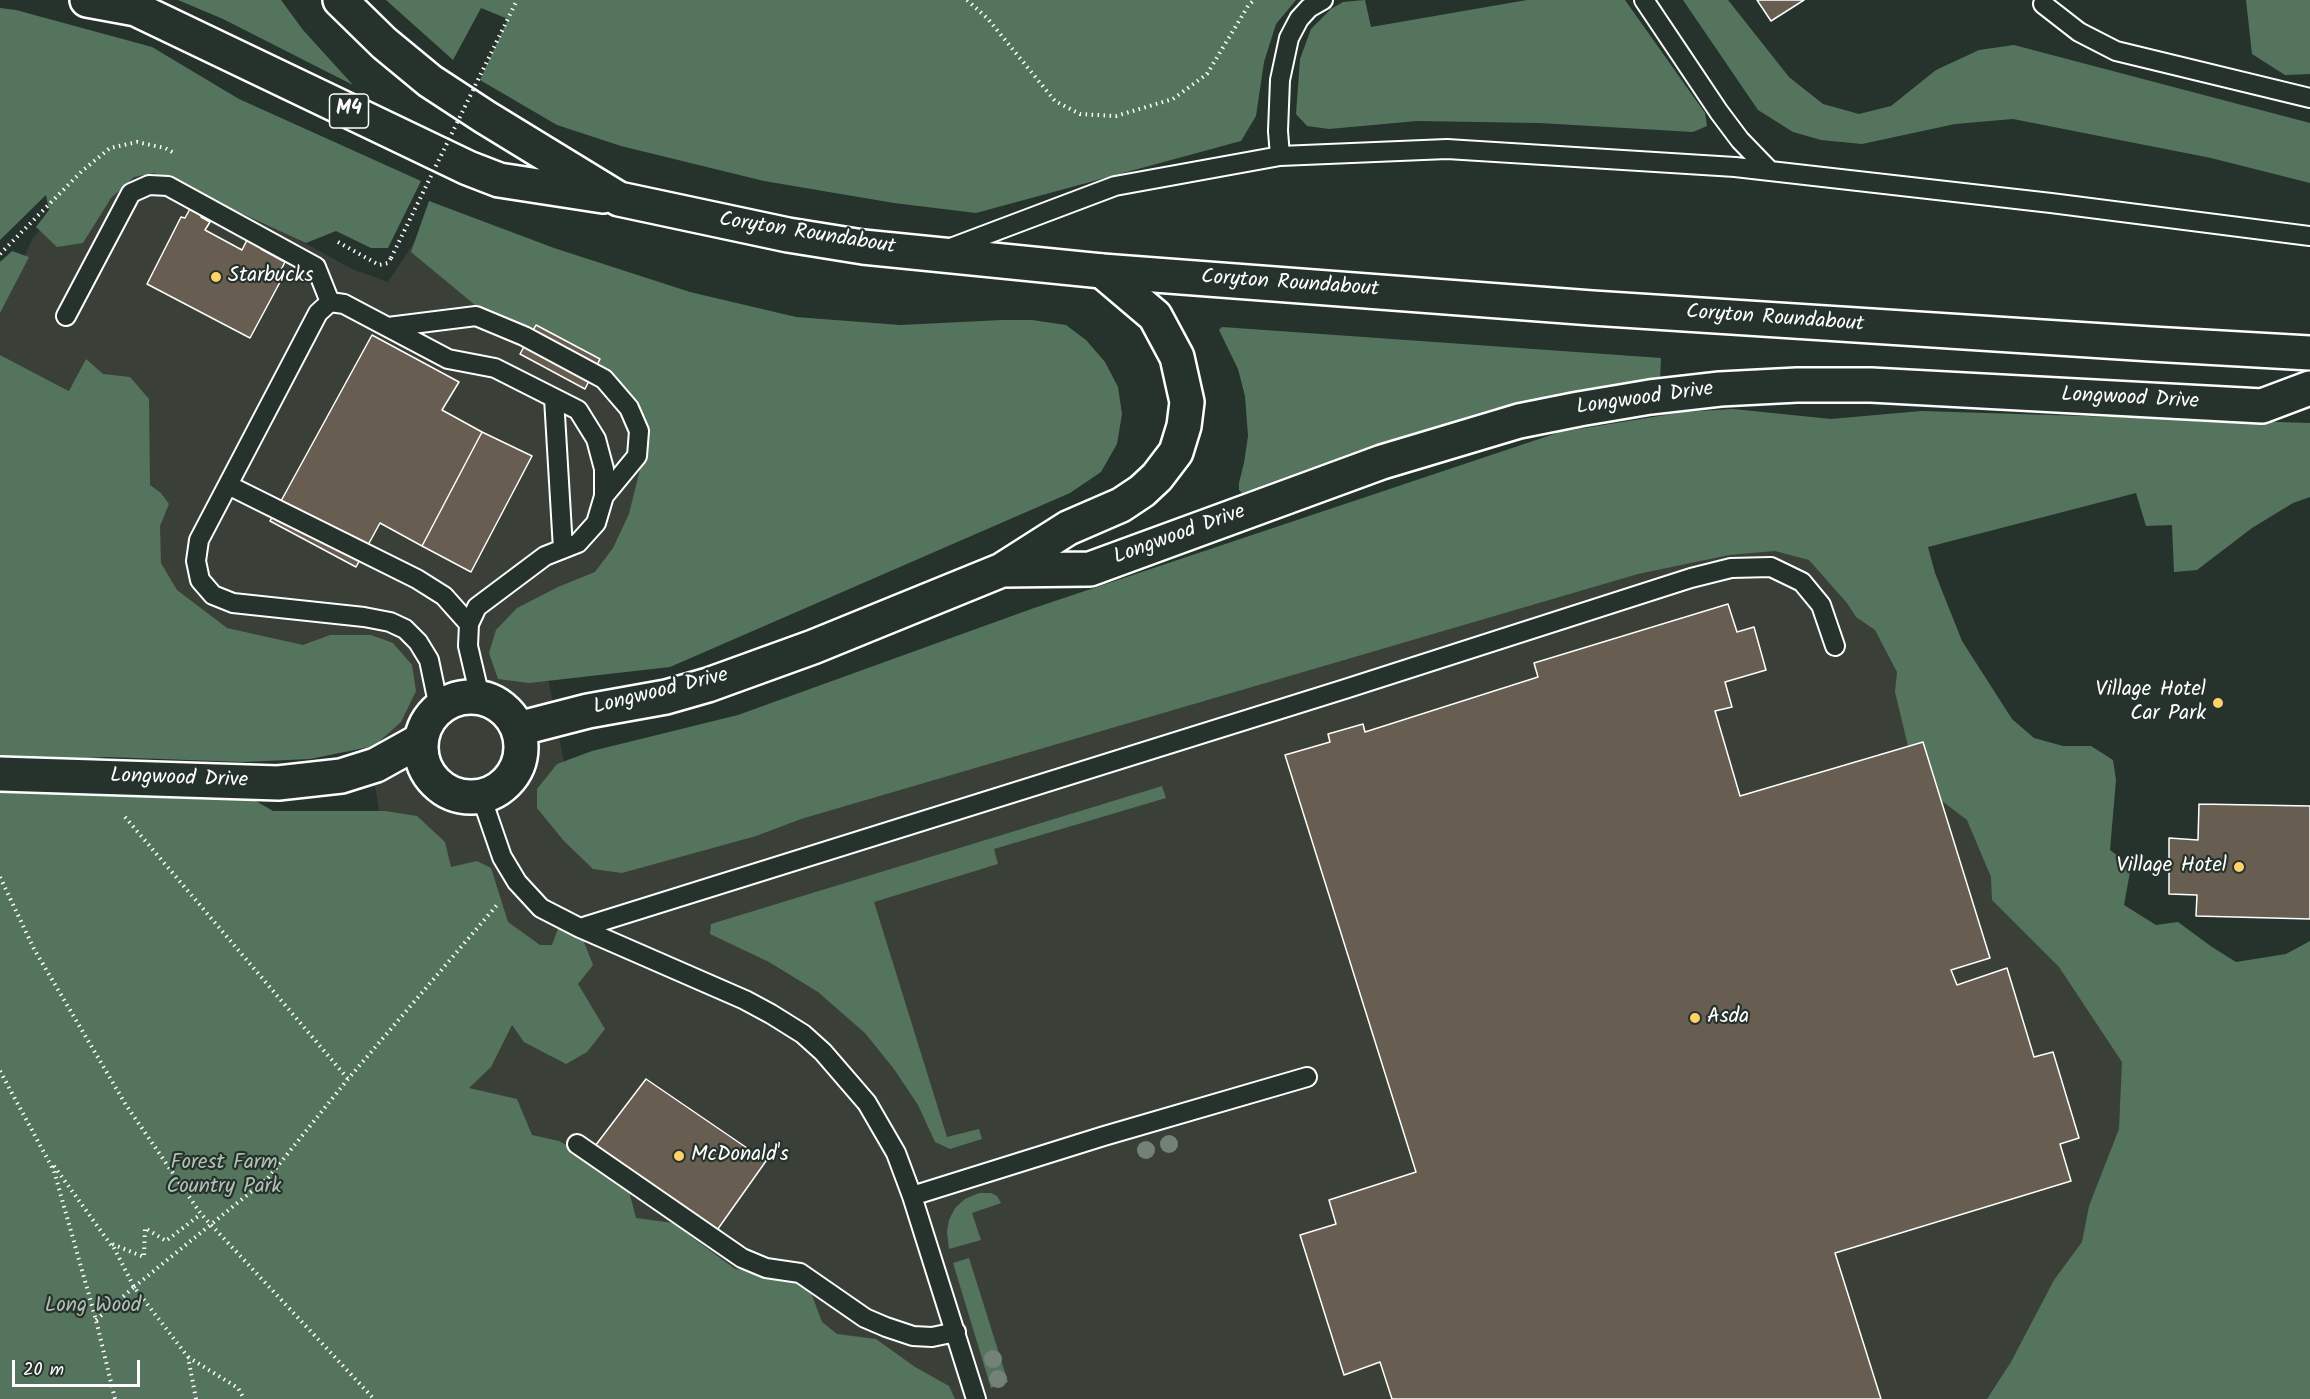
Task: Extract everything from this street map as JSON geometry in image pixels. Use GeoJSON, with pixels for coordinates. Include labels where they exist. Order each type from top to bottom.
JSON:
{"type":"FeatureCollection","features":[{"type":"Feature","properties":{"kind":"main road","name":"M4"},"geometry":{"type":"LineString","coordinates":[[87,0],[136,9],[468,168],[499,180],[619,199]]}},
{"type":"Feature","properties":{"kind":"main road","name":"Coryton Roundabout"},"geometry":{"type":"LineString","coordinates":[[340,0],[384,43],[430,81],[484,117],[619,199],[788,235],[863,247],[1102,271],[1592,308],[2151,345],[2310,352]]}},
{"type":"Feature","properties":{"kind":"main road","name":"Longwood Drive"},"geometry":{"type":"LineString","coordinates":[[518,729],[588,711],[666,697],[708,685],[813,647],[1002,570],[1068,528],[1121,505],[1142,491],[1157,477],[1176,452],[1184,426],[1187,402],[1177,357],[1155,316],[1102,271]]}},
{"type":"Feature","properties":{"kind":"main road","name":"Longwood Drive"},"geometry":{"type":"LineString","coordinates":[[1002,570],[1090,569],[1392,459],[1519,422],[1650,397],[1720,389],[1871,385],[2262,406],[2310,388]]}},
{"type":"Feature","properties":{"kind":"main road"},"geometry":{"type":"LineString","coordinates":[[462,697],[480,697],[496,703],[509,714],[518,729],[521,747],[519,764],[510,779],[497,791],[481,796],[465,797],[449,793],[436,784],[427,771],[421,755],[421,740],[425,725],[439,708],[447,702],[462,697]]}},
{"type":"Feature","properties":{"kind":"main road","name":"Longwood Drive"},"geometry":{"type":"LineString","coordinates":[[0,774],[278,783],[341,776],[376,765],[421,740]]}},
{"type":"Feature","properties":{"kind":"lane"},"geometry":{"type":"LineString","coordinates":[[1280,156],[1278,131],[1280,80],[1289,38],[1309,8],[1323,0]]}},
{"type":"Feature","properties":{"kind":"lane"},"geometry":{"type":"LineString","coordinates":[[1644,0],[1719,112],[1740,140],[1770,171]]}},
{"type":"Feature","properties":{"kind":"lane"},"geometry":{"type":"LineString","coordinates":[[2043,4],[2079,32],[2116,51],[2310,98]]}},
{"type":"Feature","properties":{"kind":"lane"},"geometry":{"type":"LineString","coordinates":[[935,254],[1115,186],[1280,156],[1447,149],[1770,171],[2051,203],[2310,236]]}},
{"type":"Feature","properties":{"kind":"lane"},"geometry":{"type":"LineString","coordinates":[[66,316],[131,193],[149,185],[168,186],[316,267],[330,302]]}},
{"type":"Feature","properties":{"kind":"lane"},"geometry":{"type":"LineString","coordinates":[[330,302],[344,304],[448,359],[495,368],[578,410],[596,439],[604,469],[604,496],[596,523],[578,543],[545,556],[477,608],[468,624],[468,646],[480,697]]}},
{"type":"Feature","properties":{"kind":"lane"},"geometry":{"type":"LineString","coordinates":[[330,302],[318,313],[199,540],[196,561],[200,580],[213,595],[233,603],[390,622],[405,629],[418,642],[429,660],[439,708]]}},
{"type":"Feature","properties":{"kind":"lane"},"geometry":{"type":"LineString","coordinates":[[388,327],[476,316],[524,336],[604,379],[630,408],[639,431],[637,456],[604,496]]}},
{"type":"Feature","properties":{"kind":"lane"},"geometry":{"type":"LineString","coordinates":[[554,398],[563,549]]}},
{"type":"Feature","properties":{"kind":"lane"},"geometry":{"type":"LineString","coordinates":[[228,485],[417,579],[444,596],[468,624]]}},
{"type":"Feature","properties":{"kind":"lane"},"geometry":{"type":"LineString","coordinates":[[580,928],[1311,700],[1691,578],[1731,568],[1771,567],[1802,582],[1821,605],[1835,646]]}},
{"type":"Feature","properties":{"kind":"lane"},"geometry":{"type":"LineString","coordinates":[[481,796],[502,857],[518,882],[541,908],[580,928],[745,1000],[803,1034],[823,1052],[867,1103],[896,1154],[912,1196],[976,1399]]}},
{"type":"Feature","properties":{"kind":"lane"},"geometry":{"type":"LineString","coordinates":[[912,1196],[1104,1136],[1307,1077]]}},
{"type":"Feature","properties":{"kind":"lane"},"geometry":{"type":"LineString","coordinates":[[577,1143],[742,1258],[766,1268],[800,1273],[865,1318],[886,1327],[913,1336],[932,1337],[956,1332]]}},
{"type":"Feature","properties":{"kind":"path"},"geometry":{"type":"LineString","coordinates":[[391,258],[517,0]]}},
{"type":"Feature","properties":{"kind":"path"},"geometry":{"type":"LineString","coordinates":[[967,0],[988,20],[1055,101],[1080,114],[1116,116],[1173,99],[1207,74],[1248,6],[1254,0]]}},
{"type":"Feature","properties":{"kind":"path"},"geometry":{"type":"LineString","coordinates":[[122,814],[348,1079]]}},
{"type":"Feature","properties":{"kind":"path"},"geometry":{"type":"LineString","coordinates":[[0,877],[34,949],[126,1105],[201,1214],[374,1399]]}},
{"type":"Feature","properties":{"kind":"path"},"geometry":{"type":"LineString","coordinates":[[96,1320],[268,1178],[348,1079],[518,882]]}},
{"type":"Feature","properties":{"kind":"path"},"geometry":{"type":"LineString","coordinates":[[0,1071],[54,1171],[96,1320],[115,1399]]}},
{"type":"Feature","properties":{"kind":"path"},"geometry":{"type":"LineString","coordinates":[[44,1154],[114,1249],[134,1287],[188,1357],[238,1388],[244,1399]]}},
{"type":"Feature","properties":{"kind":"path"},"geometry":{"type":"LineString","coordinates":[[114,1249],[112,1244],[144,1257],[145,1228],[166,1241],[201,1214]]}},
{"type":"Feature","properties":{"kind":"path"},"geometry":{"type":"LineString","coordinates":[[188,1357],[196,1399]]}},
{"type":"Feature","properties":{"kind":"shaded area"},"geometry":{"type":"Polygon","coordinates":[[[142,153],[352,269],[388,282],[415,241],[734,393],[543,651],[573,812],[1847,487],[2127,1044],[2134,1117],[2032,1399],[857,1399],[430,1091],[367,742],[178,643],[86,359],[70,391],[0,355],[0,309],[33,238],[88,180],[142,153]]]}},
{"type":"Feature","properties":{"kind":"green space"},"geometry":{"type":"Polygon","coordinates":[[[178,0],[281,0],[303,30],[353,85],[223,19],[178,0]]]}},
{"type":"Feature","properties":{"kind":"green space"},"geometry":{"type":"Polygon","coordinates":[[[386,0],[1296,0],[1276,24],[1264,62],[1256,116],[1241,141],[976,213],[894,203],[764,181],[621,146],[557,125],[480,80],[508,19],[481,8],[453,60],[386,0]]]}},
{"type":"Feature","properties":{"kind":"green space"},"geometry":{"type":"Polygon","coordinates":[[[1365,0],[1371,27],[1527,0],[1625,0],[1705,113],[1707,126],[1693,132],[1540,123],[1417,121],[1329,129],[1307,126],[1296,114],[1300,59],[1311,29],[1331,9],[1343,2],[1365,0]]]}},
{"type":"Feature","properties":{"kind":"green space"},"geometry":{"type":"Polygon","coordinates":[[[1683,0],[1728,0],[1789,77],[1823,104],[1859,114],[1891,106],[1936,70],[1979,50],[2014,45],[2310,123],[2310,183],[2211,158],[2013,119],[1955,124],[1862,144],[1821,140],[1793,132],[1758,110],[1683,0]]]}},
{"type":"Feature","properties":{"kind":"green space"},"geometry":{"type":"Polygon","coordinates":[[[2246,0],[2310,0],[2310,74],[2285,75],[2252,54],[2246,0]]]}},
{"type":"Feature","properties":{"kind":"green space"},"geometry":{"type":"Polygon","coordinates":[[[0,8],[16,10],[152,47],[239,99],[421,181],[388,248],[371,248],[336,231],[306,243],[154,173],[134,177],[111,198],[83,243],[57,247],[36,227],[49,210],[46,195],[0,240],[0,8]]]}},
{"type":"Feature","properties":{"kind":"green space"},"geometry":{"type":"Polygon","coordinates":[[[429,201],[554,248],[690,292],[796,317],[900,325],[1032,320],[1066,325],[1086,340],[1105,362],[1118,387],[1122,414],[1117,444],[1101,472],[1070,493],[670,667],[529,683],[498,679],[489,653],[496,630],[517,608],[558,587],[595,572],[613,548],[629,514],[642,461],[627,398],[597,361],[558,340],[475,305],[411,252],[429,201]]]}},
{"type":"Feature","properties":{"kind":"green space"},"geometry":{"type":"Polygon","coordinates":[[[12,251],[29,257],[0,313],[0,262],[12,251]]]}},
{"type":"Feature","properties":{"kind":"green space"},"geometry":{"type":"Polygon","coordinates":[[[1222,327],[1661,358],[1660,381],[1584,389],[1492,409],[1368,447],[1242,493],[1239,490],[1239,483],[1248,436],[1245,396],[1238,369],[1219,330],[1222,327]]]}},
{"type":"Feature","properties":{"kind":"green space"},"geometry":{"type":"Polygon","coordinates":[[[0,355],[69,391],[86,359],[103,374],[130,377],[149,399],[150,485],[161,493],[169,504],[160,526],[161,563],[177,590],[227,628],[303,645],[330,635],[371,635],[393,643],[412,665],[416,691],[401,722],[374,746],[310,759],[243,762],[107,757],[0,763],[0,355]]]}},
{"type":"Feature","properties":{"kind":"green space"},"geometry":{"type":"Polygon","coordinates":[[[1733,409],[1831,419],[1921,411],[2310,423],[2310,497],[2293,503],[2252,528],[2197,570],[2174,572],[2172,525],[2146,526],[2136,493],[1928,547],[1935,573],[1962,641],[2012,719],[2034,738],[2063,746],[2091,746],[2113,760],[2116,780],[2110,850],[2131,866],[2124,905],[2156,925],[2178,922],[2236,962],[2286,954],[2310,941],[2310,1399],[1987,1399],[2011,1362],[2054,1280],[2082,1242],[2089,1206],[2119,1129],[2122,1062],[2059,967],[1992,900],[1991,877],[1967,820],[1942,801],[1923,742],[1908,746],[1895,692],[1897,672],[1875,630],[1856,617],[1847,603],[1809,560],[1775,551],[1729,555],[1638,574],[801,819],[756,836],[622,873],[593,869],[564,841],[537,808],[537,789],[557,764],[592,751],[738,715],[1034,608],[1560,432],[1684,412],[1733,409]]]}},
{"type":"Feature","properties":{"kind":"green space"},"geometry":{"type":"Polygon","coordinates":[[[1162,786],[1166,798],[994,849],[998,864],[874,902],[947,1137],[979,1129],[982,1139],[950,1149],[935,1142],[918,1105],[894,1069],[865,1033],[818,992],[769,962],[710,934],[711,924],[1162,786]]]}},
{"type":"Feature","properties":{"kind":"green space","name":"Forest Farm Country Park"},"geometry":{"type":"Polygon","coordinates":[[[0,787],[244,794],[273,811],[385,811],[417,816],[445,842],[451,867],[477,861],[491,868],[508,922],[540,945],[552,945],[559,926],[582,937],[593,965],[578,984],[605,1029],[587,1052],[566,1064],[524,1042],[512,1025],[491,1067],[469,1088],[517,1099],[532,1135],[559,1141],[581,1153],[629,1191],[636,1218],[673,1223],[735,1269],[777,1274],[810,1290],[822,1322],[837,1334],[876,1339],[915,1367],[949,1386],[955,1399],[0,1399],[0,787]]]}},
{"type":"Feature","properties":{"kind":"green space"},"geometry":{"type":"Polygon","coordinates":[[[979,1193],[991,1193],[997,1196],[1001,1203],[972,1213],[981,1240],[949,1249],[947,1232],[949,1220],[955,1208],[965,1199],[979,1193]]]}},
{"type":"Feature","properties":{"kind":"green space"},"geometry":{"type":"Polygon","coordinates":[[[969,1258],[1008,1382],[991,1388],[953,1263],[969,1258]]]}},
{"type":"Feature","properties":{"kind":"building"},"geometry":{"type":"Polygon","coordinates":[[[1757,0],[1804,0],[1771,21],[1757,0]]]}},
{"type":"Feature","properties":{"kind":"building","name":"Starbucks"},"geometry":{"type":"Polygon","coordinates":[[[191,207],[203,213],[201,217],[210,222],[205,230],[242,250],[248,238],[263,245],[261,249],[285,262],[281,270],[286,271],[250,338],[147,284],[181,217],[185,218],[191,207]]]}},
{"type":"Feature","properties":{"kind":"building"},"geometry":{"type":"Polygon","coordinates":[[[536,325],[600,359],[585,389],[520,354],[536,325]]]}},
{"type":"Feature","properties":{"kind":"building"},"geometry":{"type":"Polygon","coordinates":[[[372,335],[459,382],[442,410],[482,432],[422,546],[380,523],[356,567],[270,521],[372,335]]]}},
{"type":"Feature","properties":{"kind":"building"},"geometry":{"type":"Polygon","coordinates":[[[482,432],[532,456],[471,572],[422,546],[482,432]]]}},
{"type":"Feature","properties":{"kind":"building","name":"Asda"},"geometry":{"type":"Polygon","coordinates":[[[1728,604],[1737,632],[1754,627],[1766,670],[1725,682],[1732,707],[1715,711],[1740,796],[1923,742],[1990,958],[1951,970],[1957,985],[2007,968],[2034,1057],[2053,1052],[2079,1138],[2060,1144],[2071,1181],[1835,1253],[1881,1399],[1392,1399],[1380,1362],[1344,1375],[1300,1235],[1336,1224],[1329,1200],[1416,1172],[1285,755],[1330,742],[1328,734],[1363,724],[1365,732],[1538,677],[1534,663],[1728,604]]]}},
{"type":"Feature","properties":{"kind":"building","name":"Village Hotel"},"geometry":{"type":"Polygon","coordinates":[[[2199,804],[2310,806],[2310,919],[2196,916],[2197,895],[2169,894],[2169,838],[2198,840],[2199,804]]]}},
{"type":"Feature","properties":{"kind":"building","name":"McDonald's"},"geometry":{"type":"Polygon","coordinates":[[[646,1079],[766,1161],[715,1233],[592,1150],[646,1079]]]}},
{"type":"Feature","properties":{"kind":"place","name":"Starbucks"},"geometry":{"type":"Point","coordinates":[216,277]}},
{"type":"Feature","properties":{"kind":"place","name":"Village Hotel Car Park"},"geometry":{"type":"Point","coordinates":[2218,703]}},
{"type":"Feature","properties":{"kind":"place","name":"Village Hotel"},"geometry":{"type":"Point","coordinates":[2239,867]}},
{"type":"Feature","properties":{"kind":"place","name":"Asda"},"geometry":{"type":"Point","coordinates":[1695,1018]}},
{"type":"Feature","properties":{"kind":"place","name":"McDonald's"},"geometry":{"type":"Point","coordinates":[679,1156]}},
{"type":"Feature","properties":{"kind":"park label","name":"Long Wood"},"geometry":{"type":"Point","coordinates":[93,1307]}}]}
